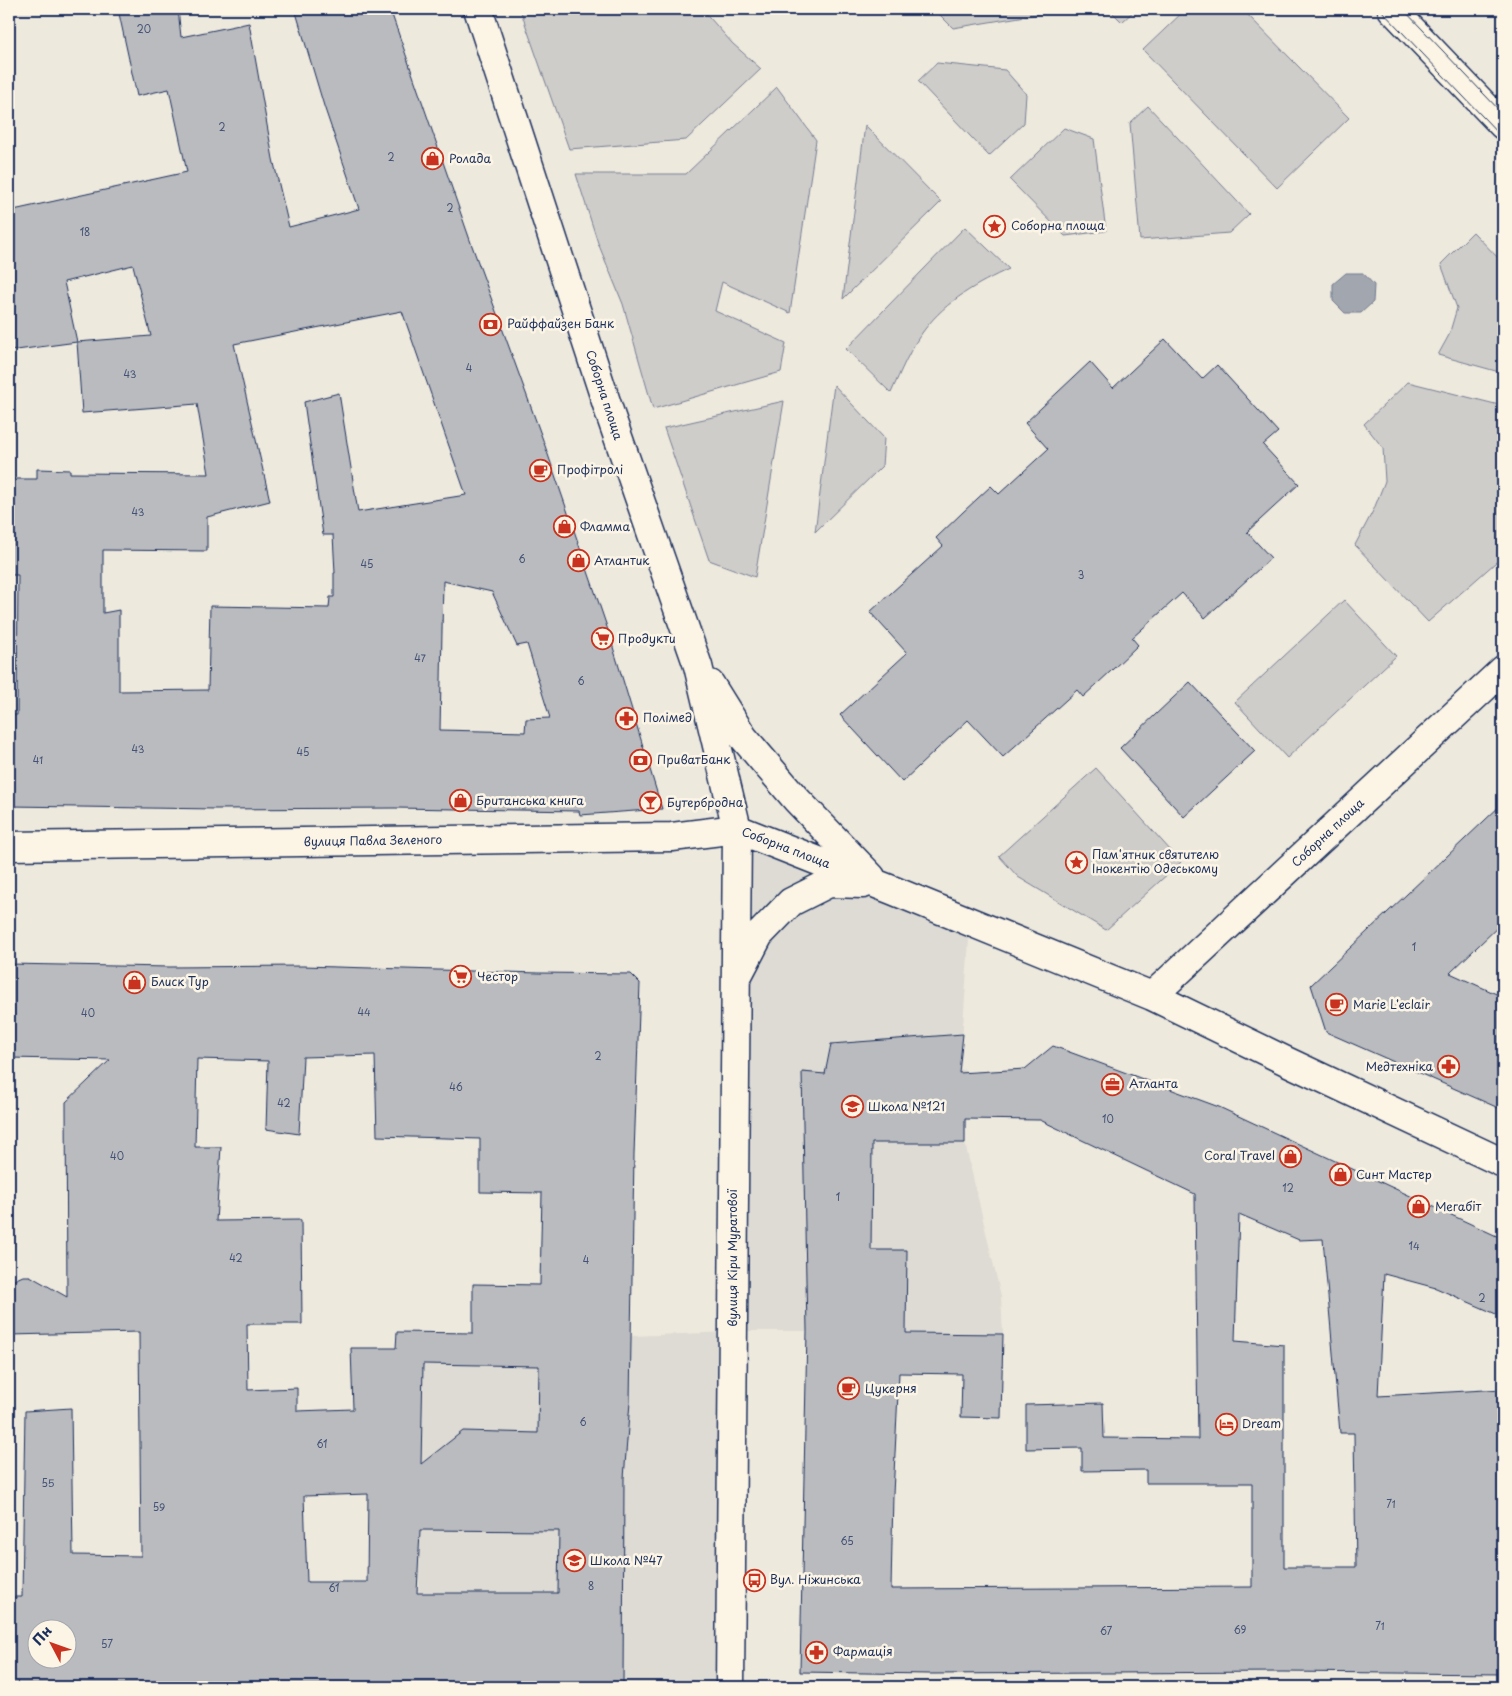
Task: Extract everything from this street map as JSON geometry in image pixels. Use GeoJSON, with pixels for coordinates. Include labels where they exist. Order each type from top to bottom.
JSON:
{"type":"FeatureCollection","features":[{"type":"Feature","properties":{"kind":"street","name":"Соборна площа"},"geometry":{"type":"LineString","coordinates":[[478,9],[610,417],[698,666],[737,829],[1152,996],[1503,1163]]}},
{"type":"Feature","properties":{"kind":"street"},"geometry":{"type":"LineString","coordinates":[[1392,9],[1503,125]]}},
{"type":"Feature","properties":{"kind":"street","name":"Соборна площа"},"geometry":{"type":"LineString","coordinates":[[698,666],[743,737],[796,800],[880,885]]}},
{"type":"Feature","properties":{"kind":"street","name":"Соборна площа"},"geometry":{"type":"LineString","coordinates":[[1152,996],[1503,670]]}},
{"type":"Feature","properties":{"kind":"street","name":"вулиця Павла Зеленого"},"geometry":{"type":"LineString","coordinates":[[9,846],[672,837],[737,829]]}},
{"type":"Feature","properties":{"kind":"street","name":"вулиця Кіри Муратової"},"geometry":{"type":"LineString","coordinates":[[730,1687],[737,829]]}},
{"type":"Feature","properties":{"kind":"street"},"geometry":{"type":"LineString","coordinates":[[736,978],[759,935],[792,902],[829,883],[880,885]]}},
{"type":"Feature","properties":{"kind":"shaded area"},"geometry":{"type":"Polygon","coordinates":[[[520,9],[702,9],[732,43],[761,69],[686,140],[569,149],[520,9]]]}},
{"type":"Feature","properties":{"kind":"shaded area"},"geometry":{"type":"Polygon","coordinates":[[[934,9],[1040,9],[1044,13],[953,28],[934,9]]]}},
{"type":"Feature","properties":{"kind":"shaded area"},"geometry":{"type":"Polygon","coordinates":[[[1109,9],[1136,9],[1122,22],[1109,9]]]}},
{"type":"Feature","properties":{"kind":"shaded area"},"geometry":{"type":"Polygon","coordinates":[[[1186,9],[1242,9],[1349,118],[1277,188],[1143,50],[1186,9]]]}},
{"type":"Feature","properties":{"kind":"shaded area"},"geometry":{"type":"Polygon","coordinates":[[[937,63],[1005,70],[1026,94],[1024,123],[989,156],[918,81],[937,63]]]}},
{"type":"Feature","properties":{"kind":"shaded area"},"geometry":{"type":"Polygon","coordinates":[[[777,87],[816,140],[790,313],[722,282],[715,311],[786,343],[781,372],[653,409],[623,304],[598,243],[576,174],[686,174],[777,87]]]}},
{"type":"Feature","properties":{"kind":"shaded area"},"geometry":{"type":"Polygon","coordinates":[[[1148,106],[1249,214],[1229,233],[1140,240],[1130,123],[1148,106]]]}},
{"type":"Feature","properties":{"kind":"shaded area"},"geometry":{"type":"Polygon","coordinates":[[[865,125],[941,202],[843,299],[865,125]]]}},
{"type":"Feature","properties":{"kind":"shaded area"},"geometry":{"type":"Polygon","coordinates":[[[1064,128],[1094,139],[1106,231],[1065,236],[1010,180],[1064,128]]]}},
{"type":"Feature","properties":{"kind":"shaded area"},"geometry":{"type":"Polygon","coordinates":[[[965,227],[1009,269],[963,294],[933,319],[915,344],[891,393],[846,349],[965,227]]]}},
{"type":"Feature","properties":{"kind":"shaded area"},"geometry":{"type":"Polygon","coordinates":[[[1473,232],[1503,263],[1503,373],[1438,355],[1449,335],[1457,308],[1441,264],[1473,232]]]}},
{"type":"Feature","properties":{"kind":"shaded area"},"geometry":{"type":"Polygon","coordinates":[[[1346,273],[1363,273],[1374,285],[1373,302],[1361,313],[1345,313],[1333,301],[1333,284],[1346,273]]]}},
{"type":"Feature","properties":{"kind":"shaded area"},"geometry":{"type":"Polygon","coordinates":[[[1408,382],[1503,406],[1503,556],[1428,622],[1355,545],[1374,509],[1385,481],[1383,448],[1364,424],[1408,382]]]}},
{"type":"Feature","properties":{"kind":"shaded area"},"geometry":{"type":"Polygon","coordinates":[[[834,385],[884,438],[882,466],[815,532],[834,385]]]}},
{"type":"Feature","properties":{"kind":"shaded area"},"geometry":{"type":"Polygon","coordinates":[[[784,401],[755,577],[709,560],[664,428],[784,401]]]}},
{"type":"Feature","properties":{"kind":"shaded area"},"geometry":{"type":"Polygon","coordinates":[[[1344,600],[1396,656],[1287,758],[1235,702],[1344,600]]]}},
{"type":"Feature","properties":{"kind":"shaded area"},"geometry":{"type":"Polygon","coordinates":[[[1096,768],[1181,862],[1106,930],[1018,877],[999,856],[1096,768]]]}},
{"type":"Feature","properties":{"kind":"shaded area","name":"Школа №121"},"geometry":{"type":"Polygon","coordinates":[[[739,832],[970,926],[960,1069],[970,1072],[965,1143],[1001,1296],[1003,1334],[735,1331],[739,832]]]}},
{"type":"Feature","properties":{"kind":"shaded area"},"geometry":{"type":"Polygon","coordinates":[[[397,1332],[631,1336],[730,1332],[728,1687],[417,1687],[420,1530],[394,1478],[397,1332]]]}},
{"type":"Feature","properties":{"kind":"building"},"geometry":{"type":"Polygon","coordinates":[[[118,9],[178,9],[181,37],[249,23],[273,159],[289,227],[359,209],[324,106],[295,9],[390,9],[471,243],[543,440],[606,624],[662,809],[580,815],[579,811],[395,808],[216,809],[9,806],[9,715],[17,715],[18,575],[9,575],[9,479],[37,479],[37,469],[70,470],[70,473],[209,474],[197,404],[82,413],[77,342],[9,351],[9,211],[187,172],[169,89],[137,96],[118,9]],[[133,265],[64,282],[77,342],[151,336],[133,265]],[[402,311],[234,344],[270,501],[207,517],[207,551],[103,550],[103,613],[119,610],[119,691],[208,690],[210,606],[329,608],[330,597],[334,597],[333,535],[323,535],[304,402],[339,393],[358,512],[466,495],[402,311]],[[443,581],[440,730],[525,732],[526,719],[550,718],[527,644],[517,646],[492,592],[443,581]]]}},
{"type":"Feature","properties":{"kind":"building"},"geometry":{"type":"Polygon","coordinates":[[[1165,339],[1202,379],[1217,365],[1278,432],[1263,445],[1299,484],[1247,532],[1271,558],[1205,618],[1182,593],[1132,638],[1138,645],[1083,697],[1077,690],[1003,757],[968,720],[902,782],[840,715],[907,653],[870,612],[943,546],[936,538],[991,486],[999,494],[1048,449],[1025,423],[1090,362],[1113,388],[1165,339]]]}},
{"type":"Feature","properties":{"kind":"building"},"geometry":{"type":"Polygon","coordinates":[[[1190,682],[1255,751],[1184,817],[1120,748],[1190,682]]]}},
{"type":"Feature","properties":{"kind":"building"},"geometry":{"type":"Polygon","coordinates":[[[1503,803],[1503,922],[1450,973],[1503,997],[1503,1110],[1326,1032],[1311,985],[1503,803]]]}},
{"type":"Feature","properties":{"kind":"building"},"geometry":{"type":"Polygon","coordinates":[[[9,964],[169,967],[303,966],[631,974],[640,983],[634,1154],[630,1402],[624,1478],[623,1687],[9,1687],[9,1597],[22,1597],[25,1411],[71,1408],[73,1555],[141,1556],[139,1332],[9,1335],[9,1290],[14,1280],[23,1276],[30,1276],[67,1297],[66,1102],[110,1060],[9,1058],[9,964]],[[375,1055],[303,1057],[299,1134],[266,1129],[268,1061],[197,1059],[195,1147],[221,1147],[216,1221],[301,1220],[302,1324],[247,1324],[248,1390],[297,1388],[297,1411],[353,1409],[351,1348],[396,1348],[397,1332],[473,1333],[473,1284],[540,1285],[542,1193],[480,1192],[480,1139],[377,1136],[375,1055]],[[423,1364],[421,1464],[463,1431],[538,1433],[539,1366],[423,1364]],[[368,1494],[304,1496],[307,1582],[367,1582],[368,1494]],[[420,1530],[417,1593],[558,1593],[559,1531],[420,1530]]]}},
{"type":"Feature","properties":{"kind":"building"},"geometry":{"type":"Polygon","coordinates":[[[963,1034],[959,1073],[1025,1069],[1053,1046],[1219,1107],[1503,1239],[1503,1317],[1436,1288],[1384,1274],[1378,1396],[1503,1389],[1503,1674],[1284,1672],[929,1674],[800,1672],[807,1331],[802,1072],[825,1074],[831,1044],[963,1034]],[[965,1119],[965,1143],[872,1143],[871,1250],[907,1250],[906,1333],[1003,1334],[1001,1418],[961,1417],[962,1374],[899,1373],[893,1494],[891,1589],[1252,1587],[1252,1483],[1146,1483],[1146,1470],[1082,1471],[1082,1448],[1026,1449],[1026,1405],[1103,1403],[1104,1438],[1198,1439],[1195,1194],[1040,1120],[965,1119]],[[1239,1214],[1235,1341],[1284,1345],[1284,1567],[1356,1567],[1354,1433],[1340,1433],[1323,1239],[1299,1240],[1239,1214]]]}},
{"type":"Feature","properties":{"kind":"tram line"},"geometry":{"type":"LineString","coordinates":[[1380,9],[1503,138]]}},
{"type":"Feature","properties":{"kind":"tram line"},"geometry":{"type":"LineString","coordinates":[[1403,9],[1503,114]]}},
{"type":"Feature","properties":{"kind":"place","name":"Ролада"},"geometry":{"type":"Point","coordinates":[433,159]}},
{"type":"Feature","properties":{"kind":"place","name":"Соборна площа"},"geometry":{"type":"Point","coordinates":[995,226]}},
{"type":"Feature","properties":{"kind":"place","name":"Райффайзен Банк"},"geometry":{"type":"Point","coordinates":[491,324]}},
{"type":"Feature","properties":{"kind":"place","name":"Профітролі"},"geometry":{"type":"Point","coordinates":[541,470]}},
{"type":"Feature","properties":{"kind":"place","name":"Фламма"},"geometry":{"type":"Point","coordinates":[564,527]}},
{"type":"Feature","properties":{"kind":"place","name":"Атлантик"},"geometry":{"type":"Point","coordinates":[578,561]}},
{"type":"Feature","properties":{"kind":"place","name":"Продукти"},"geometry":{"type":"Point","coordinates":[602,639]}},
{"type":"Feature","properties":{"kind":"place","name":"Полімед"},"geometry":{"type":"Point","coordinates":[627,718]}},
{"type":"Feature","properties":{"kind":"place","name":"ПриватБанк"},"geometry":{"type":"Point","coordinates":[641,760]}},
{"type":"Feature","properties":{"kind":"place","name":"Британська книга"},"geometry":{"type":"Point","coordinates":[460,801]}},
{"type":"Feature","properties":{"kind":"place","name":"Бутербродна"},"geometry":{"type":"Point","coordinates":[651,803]}},
{"type":"Feature","properties":{"kind":"place","name":"Пам'ятник святителю Інокентію Одеському"},"geometry":{"type":"Point","coordinates":[1076,862]}},
{"type":"Feature","properties":{"kind":"place","name":"Честор"},"geometry":{"type":"Point","coordinates":[461,977]}},
{"type":"Feature","properties":{"kind":"place","name":"Блиск Тур"},"geometry":{"type":"Point","coordinates":[135,982]}},
{"type":"Feature","properties":{"kind":"place","name":"Marie L'eclair"},"geometry":{"type":"Point","coordinates":[1337,1005]}},
{"type":"Feature","properties":{"kind":"place","name":"Медтехніка"},"geometry":{"type":"Point","coordinates":[1449,1067]}},
{"type":"Feature","properties":{"kind":"place","name":"Атланта"},"geometry":{"type":"Point","coordinates":[1113,1084]}},
{"type":"Feature","properties":{"kind":"place","name":"Школа №121"},"geometry":{"type":"Point","coordinates":[852,1107]}},
{"type":"Feature","properties":{"kind":"place","name":"Coral Travel"},"geometry":{"type":"Point","coordinates":[1291,1156]}},
{"type":"Feature","properties":{"kind":"place","name":"Синт Мастер"},"geometry":{"type":"Point","coordinates":[1340,1175]}},
{"type":"Feature","properties":{"kind":"place","name":"Мегабіт"},"geometry":{"type":"Point","coordinates":[1419,1207]}},
{"type":"Feature","properties":{"kind":"place","name":"Цукерня"},"geometry":{"type":"Point","coordinates":[849,1389]}},
{"type":"Feature","properties":{"kind":"place","name":"Dream"},"geometry":{"type":"Point","coordinates":[1226,1424]}},
{"type":"Feature","properties":{"kind":"place","name":"Школа №47"},"geometry":{"type":"Point","coordinates":[574,1561]}},
{"type":"Feature","properties":{"kind":"place","name":"Вул. Ніжинська"},"geometry":{"type":"Point","coordinates":[754,1580]}},
{"type":"Feature","properties":{"kind":"place","name":"Фармація"},"geometry":{"type":"Point","coordinates":[817,1652]}}]}
